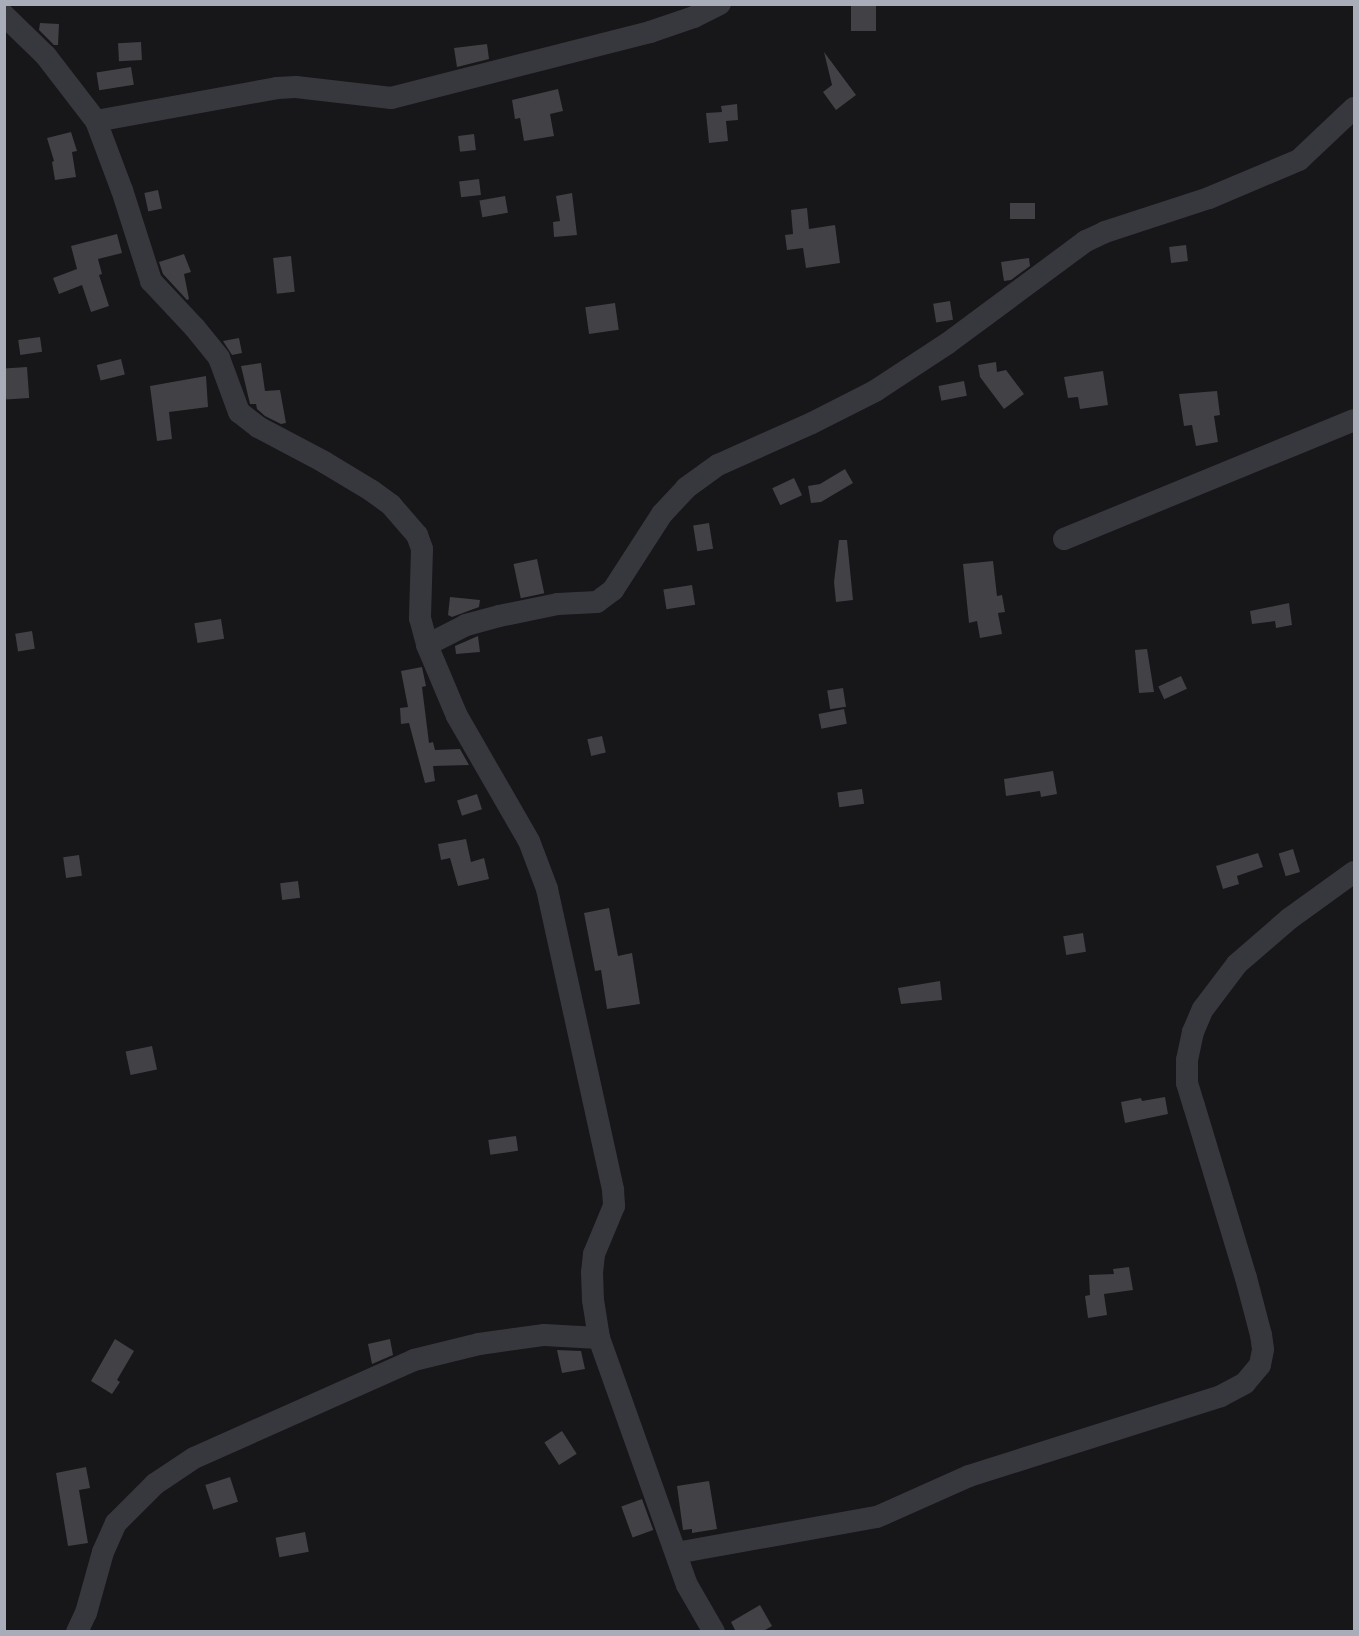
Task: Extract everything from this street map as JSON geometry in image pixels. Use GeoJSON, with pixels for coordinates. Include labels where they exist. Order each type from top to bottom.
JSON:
{"type":"FeatureCollection","features":[{"type":"Feature","properties":{"kind":"street"},"geometry":{"type":"LineString","coordinates":[[96,121],[286,87],[391,99],[650,32],[694,17],[720,4]]}},
{"type":"Feature","properties":{"kind":"street"},"geometry":{"type":"LineString","coordinates":[[4,15],[59,71],[96,121],[122,190],[151,281],[213,349],[222,365],[239,412],[258,427],[372,491],[391,505],[417,536],[422,549],[420,618],[427,645],[457,716],[529,841],[547,889],[613,1190],[614,1206],[594,1254],[592,1272],[593,1300],[599,1338],[687,1585],[714,1632]]}},
{"type":"Feature","properties":{"kind":"street"},"geometry":{"type":"LineString","coordinates":[[427,645],[466,625],[499,616],[531,608],[597,602],[612,590],[662,514],[686,488],[718,465],[812,423],[875,391],[948,343],[1086,241],[1105,232],[1209,198],[1299,160],[1354,108]]}},
{"type":"Feature","properties":{"kind":"street"},"geometry":{"type":"LineString","coordinates":[[1064,539],[1354,420]]}},
{"type":"Feature","properties":{"kind":"street"},"geometry":{"type":"LineString","coordinates":[[676,1553],[877,1517],[969,1476],[1221,1396],[1245,1383],[1260,1365],[1263,1349],[1261,1335],[1190,1095],[1186,1060],[1193,1032],[1203,1009],[1237,964],[1305,907],[1354,872]]}},
{"type":"Feature","properties":{"kind":"street"},"geometry":{"type":"LineString","coordinates":[[77,1632],[86,1613],[103,1552],[116,1523],[155,1484],[194,1458],[385,1371],[425,1356],[478,1344],[544,1335],[599,1338]]}},
{"type":"Feature","properties":{"kind":"building"},"geometry":{"type":"Polygon","coordinates":[[[851,4],[876,4],[876,31],[851,31],[851,4]]]}},
{"type":"Feature","properties":{"kind":"building"},"geometry":{"type":"Polygon","coordinates":[[[40,23],[59,24],[58,45],[54,45],[39,30],[40,23]]]}},
{"type":"Feature","properties":{"kind":"building"},"geometry":{"type":"Polygon","coordinates":[[[141,42],[142,60],[119,61],[118,43],[141,42]]]}},
{"type":"Feature","properties":{"kind":"building"},"geometry":{"type":"Polygon","coordinates":[[[487,44],[489,59],[457,67],[454,48],[487,44]]]}},
{"type":"Feature","properties":{"kind":"building"},"geometry":{"type":"Polygon","coordinates":[[[824,52],[856,95],[836,110],[823,92],[832,85],[824,52]]]}},
{"type":"Feature","properties":{"kind":"building"},"geometry":{"type":"Polygon","coordinates":[[[131,67],[134,85],[99,90],[96,72],[131,67]]]}},
{"type":"Feature","properties":{"kind":"building"},"geometry":{"type":"Polygon","coordinates":[[[558,89],[563,111],[550,114],[554,136],[524,141],[520,118],[515,119],[512,100],[558,89]]]}},
{"type":"Feature","properties":{"kind":"building"},"geometry":{"type":"Polygon","coordinates":[[[737,104],[738,120],[726,121],[728,141],[709,143],[706,113],[722,112],[721,106],[737,104]]]}},
{"type":"Feature","properties":{"kind":"building"},"geometry":{"type":"Polygon","coordinates":[[[71,132],[77,151],[72,152],[76,177],[55,180],[52,162],[54,161],[47,138],[71,132]]]}},
{"type":"Feature","properties":{"kind":"building"},"geometry":{"type":"Polygon","coordinates":[[[474,134],[476,150],[460,152],[458,136],[474,134]]]}},
{"type":"Feature","properties":{"kind":"building"},"geometry":{"type":"Polygon","coordinates":[[[479,179],[481,195],[461,197],[459,181],[479,179]]]}},
{"type":"Feature","properties":{"kind":"building"},"geometry":{"type":"Polygon","coordinates":[[[158,190],[162,209],[148,211],[144,193],[158,190]]]}},
{"type":"Feature","properties":{"kind":"building"},"geometry":{"type":"Polygon","coordinates":[[[572,193],[577,235],[554,237],[553,222],[560,221],[556,196],[572,193]]]}},
{"type":"Feature","properties":{"kind":"building"},"geometry":{"type":"Polygon","coordinates":[[[505,196],[508,213],[482,217],[479,201],[505,196]]]}},
{"type":"Feature","properties":{"kind":"building"},"geometry":{"type":"Polygon","coordinates":[[[1010,203],[1035,203],[1035,219],[1010,219],[1010,203]]]}},
{"type":"Feature","properties":{"kind":"building"},"geometry":{"type":"Polygon","coordinates":[[[807,208],[809,229],[835,225],[840,263],[806,268],[803,248],[787,250],[785,235],[793,234],[791,210],[807,208]]]}},
{"type":"Feature","properties":{"kind":"building"},"geometry":{"type":"Polygon","coordinates":[[[117,234],[122,253],[98,259],[102,274],[99,275],[109,306],[91,312],[82,285],[59,294],[53,278],[77,269],[71,246],[117,234]]]}},
{"type":"Feature","properties":{"kind":"building"},"geometry":{"type":"Polygon","coordinates":[[[1186,245],[1188,261],[1171,263],[1169,247],[1186,245]]]}},
{"type":"Feature","properties":{"kind":"building"},"geometry":{"type":"Polygon","coordinates":[[[184,254],[191,272],[184,274],[189,299],[187,300],[163,274],[159,262],[184,254]]]}},
{"type":"Feature","properties":{"kind":"building"},"geometry":{"type":"Polygon","coordinates":[[[291,256],[295,292],[277,294],[273,258],[291,256]]]}},
{"type":"Feature","properties":{"kind":"building"},"geometry":{"type":"Polygon","coordinates":[[[1029,258],[1030,266],[1011,280],[1004,281],[1001,262],[1029,258]]]}},
{"type":"Feature","properties":{"kind":"building"},"geometry":{"type":"Polygon","coordinates":[[[950,301],[953,320],[936,322],[933,304],[950,301]]]}},
{"type":"Feature","properties":{"kind":"building"},"geometry":{"type":"Polygon","coordinates":[[[615,303],[619,330],[589,334],[585,307],[615,303]]]}},
{"type":"Feature","properties":{"kind":"building"},"geometry":{"type":"Polygon","coordinates":[[[40,337],[42,352],[20,355],[18,340],[40,337]]]}},
{"type":"Feature","properties":{"kind":"building"},"geometry":{"type":"Polygon","coordinates":[[[239,338],[242,353],[232,355],[223,341],[239,338]]]}},
{"type":"Feature","properties":{"kind":"building"},"geometry":{"type":"Polygon","coordinates":[[[121,359],[125,375],[101,381],[97,365],[121,359]]]}},
{"type":"Feature","properties":{"kind":"building"},"geometry":{"type":"Polygon","coordinates":[[[996,362],[997,372],[1006,370],[1024,394],[1004,409],[980,377],[978,365],[996,362]]]}},
{"type":"Feature","properties":{"kind":"building"},"geometry":{"type":"Polygon","coordinates":[[[261,363],[265,391],[280,390],[286,423],[281,424],[265,416],[257,409],[256,404],[250,404],[241,366],[261,363]]]}},
{"type":"Feature","properties":{"kind":"building"},"geometry":{"type":"Polygon","coordinates":[[[27,367],[29,398],[6,400],[4,369],[27,367]]]}},
{"type":"Feature","properties":{"kind":"building"},"geometry":{"type":"Polygon","coordinates":[[[1103,371],[1108,405],[1080,409],[1078,397],[1068,398],[1064,377],[1103,371]]]}},
{"type":"Feature","properties":{"kind":"building"},"geometry":{"type":"Polygon","coordinates":[[[206,376],[208,407],[169,412],[172,439],[157,441],[150,386],[206,376]]]}},
{"type":"Feature","properties":{"kind":"building"},"geometry":{"type":"Polygon","coordinates":[[[964,381],[967,396],[941,401],[938,386],[964,381]]]}},
{"type":"Feature","properties":{"kind":"building"},"geometry":{"type":"Polygon","coordinates":[[[1217,391],[1220,415],[1214,416],[1218,442],[1196,446],[1192,425],[1184,426],[1179,394],[1217,391]]]}},
{"type":"Feature","properties":{"kind":"building"},"geometry":{"type":"Polygon","coordinates":[[[845,469],[853,483],[821,502],[811,503],[808,486],[820,484],[845,469]]]}},
{"type":"Feature","properties":{"kind":"building"},"geometry":{"type":"Polygon","coordinates":[[[794,478],[802,495],[780,505],[772,488],[794,478]]]}},
{"type":"Feature","properties":{"kind":"building"},"geometry":{"type":"Polygon","coordinates":[[[709,523],[713,549],[697,551],[693,526],[709,523]]]}},
{"type":"Feature","properties":{"kind":"building"},"geometry":{"type":"Polygon","coordinates":[[[839,540],[847,540],[853,600],[836,602],[834,582],[839,540]]]}},
{"type":"Feature","properties":{"kind":"building"},"geometry":{"type":"Polygon","coordinates":[[[537,559],[544,593],[521,598],[514,564],[537,559]]]}},
{"type":"Feature","properties":{"kind":"building"},"geometry":{"type":"Polygon","coordinates":[[[993,561],[997,596],[1002,595],[1005,612],[998,613],[1002,634],[980,638],[977,621],[969,623],[963,564],[993,561]]]}},
{"type":"Feature","properties":{"kind":"building"},"geometry":{"type":"Polygon","coordinates":[[[692,585],[695,605],[666,609],[663,590],[692,585]]]}},
{"type":"Feature","properties":{"kind":"building"},"geometry":{"type":"Polygon","coordinates":[[[450,597],[480,600],[479,607],[452,617],[448,615],[450,597]]]}},
{"type":"Feature","properties":{"kind":"building"},"geometry":{"type":"Polygon","coordinates":[[[1289,603],[1292,625],[1276,628],[1275,621],[1252,624],[1250,611],[1289,603]]]}},
{"type":"Feature","properties":{"kind":"building"},"geometry":{"type":"Polygon","coordinates":[[[221,619],[224,639],[197,643],[194,623],[221,619]]]}},
{"type":"Feature","properties":{"kind":"building"},"geometry":{"type":"Polygon","coordinates":[[[32,631],[35,649],[18,651],[15,634],[32,631]]]}},
{"type":"Feature","properties":{"kind":"building"},"geometry":{"type":"Polygon","coordinates":[[[478,636],[480,652],[456,654],[455,646],[478,636]]]}},
{"type":"Feature","properties":{"kind":"building"},"geometry":{"type":"Polygon","coordinates":[[[1147,649],[1154,692],[1139,693],[1135,650],[1147,649]]]}},
{"type":"Feature","properties":{"kind":"building"},"geometry":{"type":"Polygon","coordinates":[[[422,667],[426,686],[422,687],[429,743],[433,742],[435,750],[460,749],[469,765],[433,766],[435,781],[425,783],[409,723],[401,724],[400,708],[408,707],[401,671],[422,667]]]}},
{"type":"Feature","properties":{"kind":"building"},"geometry":{"type":"Polygon","coordinates":[[[1181,676],[1187,689],[1164,699],[1158,687],[1181,676]]]}},
{"type":"Feature","properties":{"kind":"building"},"geometry":{"type":"Polygon","coordinates":[[[843,688],[846,707],[830,709],[827,691],[843,688]]]}},
{"type":"Feature","properties":{"kind":"building"},"geometry":{"type":"Polygon","coordinates":[[[844,709],[847,724],[821,729],[818,714],[844,709]]]}},
{"type":"Feature","properties":{"kind":"building"},"geometry":{"type":"Polygon","coordinates":[[[602,736],[606,753],[591,756],[587,739],[602,736]]]}},
{"type":"Feature","properties":{"kind":"building"},"geometry":{"type":"Polygon","coordinates":[[[1053,771],[1057,794],[1041,797],[1040,791],[1006,796],[1004,779],[1053,771]]]}},
{"type":"Feature","properties":{"kind":"building"},"geometry":{"type":"Polygon","coordinates":[[[862,789],[864,804],[839,807],[837,792],[862,789]]]}},
{"type":"Feature","properties":{"kind":"building"},"geometry":{"type":"Polygon","coordinates":[[[477,794],[482,809],[462,816],[457,800],[477,794]]]}},
{"type":"Feature","properties":{"kind":"building"},"geometry":{"type":"Polygon","coordinates":[[[466,839],[471,862],[484,858],[489,879],[458,886],[450,858],[441,860],[438,844],[466,839]]]}},
{"type":"Feature","properties":{"kind":"building"},"geometry":{"type":"Polygon","coordinates":[[[1293,849],[1300,872],[1286,876],[1279,853],[1293,849]]]}},
{"type":"Feature","properties":{"kind":"building"},"geometry":{"type":"Polygon","coordinates":[[[1258,853],[1263,867],[1237,876],[1239,884],[1223,889],[1216,866],[1258,853]]]}},
{"type":"Feature","properties":{"kind":"building"},"geometry":{"type":"Polygon","coordinates":[[[79,855],[82,876],[66,878],[63,857],[79,855]]]}},
{"type":"Feature","properties":{"kind":"building"},"geometry":{"type":"Polygon","coordinates":[[[298,881],[300,898],[282,900],[280,883],[298,881]]]}},
{"type":"Feature","properties":{"kind":"building"},"geometry":{"type":"Polygon","coordinates":[[[609,908],[618,956],[632,953],[640,1004],[607,1009],[601,970],[595,971],[584,913],[609,908]]]}},
{"type":"Feature","properties":{"kind":"building"},"geometry":{"type":"Polygon","coordinates":[[[1083,933],[1086,952],[1066,955],[1063,936],[1083,933]]]}},
{"type":"Feature","properties":{"kind":"building"},"geometry":{"type":"Polygon","coordinates":[[[940,981],[942,1000],[901,1004],[898,988],[940,981]]]}},
{"type":"Feature","properties":{"kind":"building"},"geometry":{"type":"Polygon","coordinates":[[[152,1046],[157,1069],[131,1075],[126,1052],[152,1046]]]}},
{"type":"Feature","properties":{"kind":"building"},"geometry":{"type":"Polygon","coordinates":[[[1165,1097],[1168,1114],[1125,1123],[1121,1102],[1165,1097]]]}},
{"type":"Feature","properties":{"kind":"building"},"geometry":{"type":"Polygon","coordinates":[[[516,1136],[518,1151],[490,1155],[488,1140],[516,1136]]]}},
{"type":"Feature","properties":{"kind":"building"},"geometry":{"type":"Polygon","coordinates":[[[1129,1267],[1133,1290],[1104,1294],[1107,1315],[1088,1318],[1085,1296],[1090,1295],[1089,1275],[1114,1274],[1113,1269],[1129,1267]]]}},
{"type":"Feature","properties":{"kind":"building"},"geometry":{"type":"Polygon","coordinates":[[[115,1339],[134,1351],[117,1380],[120,1382],[112,1394],[91,1381],[115,1339]]]}},
{"type":"Feature","properties":{"kind":"building"},"geometry":{"type":"Polygon","coordinates":[[[390,1339],[393,1355],[372,1364],[368,1344],[390,1339]]]}},
{"type":"Feature","properties":{"kind":"building"},"geometry":{"type":"Polygon","coordinates":[[[557,1350],[581,1351],[585,1369],[562,1373],[557,1350]]]}},
{"type":"Feature","properties":{"kind":"building"},"geometry":{"type":"Polygon","coordinates":[[[562,1431],[577,1454],[559,1465],[544,1442],[562,1431]]]}},
{"type":"Feature","properties":{"kind":"building"},"geometry":{"type":"Polygon","coordinates":[[[86,1467],[90,1488],[79,1490],[88,1543],[68,1546],[56,1473],[86,1467]]]}},
{"type":"Feature","properties":{"kind":"building"},"geometry":{"type":"Polygon","coordinates":[[[230,1477],[238,1502],[213,1510],[205,1485],[230,1477]]]}},
{"type":"Feature","properties":{"kind":"building"},"geometry":{"type":"Polygon","coordinates":[[[709,1481],[717,1529],[692,1533],[692,1529],[683,1530],[677,1486],[709,1481]]]}},
{"type":"Feature","properties":{"kind":"building"},"geometry":{"type":"Polygon","coordinates":[[[642,1499],[653,1530],[633,1538],[621,1507],[642,1499]]]}},
{"type":"Feature","properties":{"kind":"building"},"geometry":{"type":"Polygon","coordinates":[[[305,1532],[309,1552],[279,1557],[276,1538],[305,1532]]]}},
{"type":"Feature","properties":{"kind":"building"},"geometry":{"type":"Polygon","coordinates":[[[760,1605],[772,1626],[762,1632],[736,1632],[731,1622],[760,1605]]]}}]}
